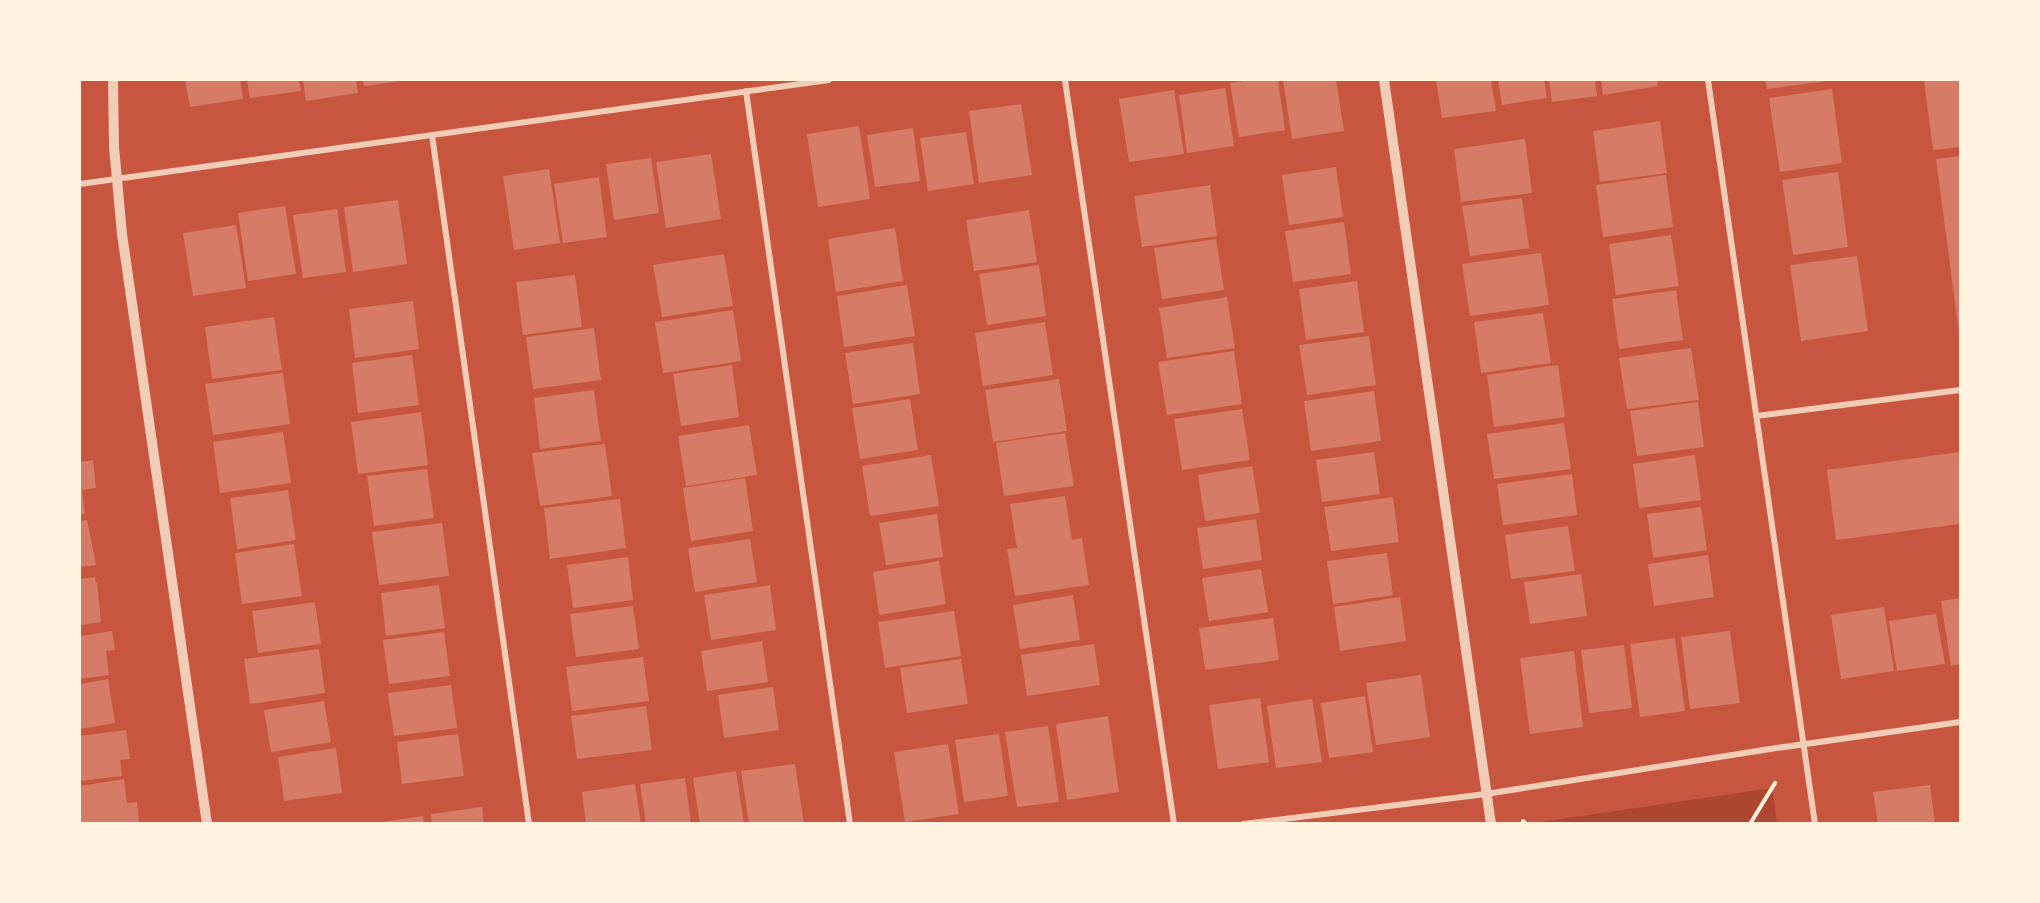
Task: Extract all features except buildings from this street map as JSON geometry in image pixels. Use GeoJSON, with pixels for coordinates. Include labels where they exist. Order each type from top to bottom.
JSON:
{"type":"FeatureCollection","features":[{"type":"Feature","properties":{"kind":"street"},"geometry":{"type":"LineString","coordinates":[[113,80],[114,147],[124,246],[207,824]]}},
{"type":"Feature","properties":{"kind":"street"},"geometry":{"type":"LineString","coordinates":[[80,184],[830,80]]}},
{"type":"Feature","properties":{"kind":"street"},"geometry":{"type":"LineString","coordinates":[[1065,80],[1174,824]]}},
{"type":"Feature","properties":{"kind":"street"},"geometry":{"type":"LineString","coordinates":[[1384,80],[1491,824]]}},
{"type":"Feature","properties":{"kind":"street"},"geometry":{"type":"LineString","coordinates":[[1708,80],[1815,824]]}},
{"type":"Feature","properties":{"kind":"street"},"geometry":{"type":"LineString","coordinates":[[746,91],[850,824]]}},
{"type":"Feature","properties":{"kind":"street"},"geometry":{"type":"LineString","coordinates":[[432,135],[529,824]]}},
{"type":"Feature","properties":{"kind":"street"},"geometry":{"type":"LineString","coordinates":[[1756,416],[1960,390]]}},
{"type":"Feature","properties":{"kind":"street"},"geometry":{"type":"LineString","coordinates":[[1244,824],[1486,794],[1960,722]]}},
{"type":"Feature","properties":{"kind":"path"},"geometry":{"type":"LineString","coordinates":[[1750,824],[1775,783]]}},
{"type":"Feature","properties":{"kind":"shaded area"},"geometry":{"type":"Polygon","coordinates":[[[1772,788],[1777,823],[1527,824],[1772,788]]]}}]}
